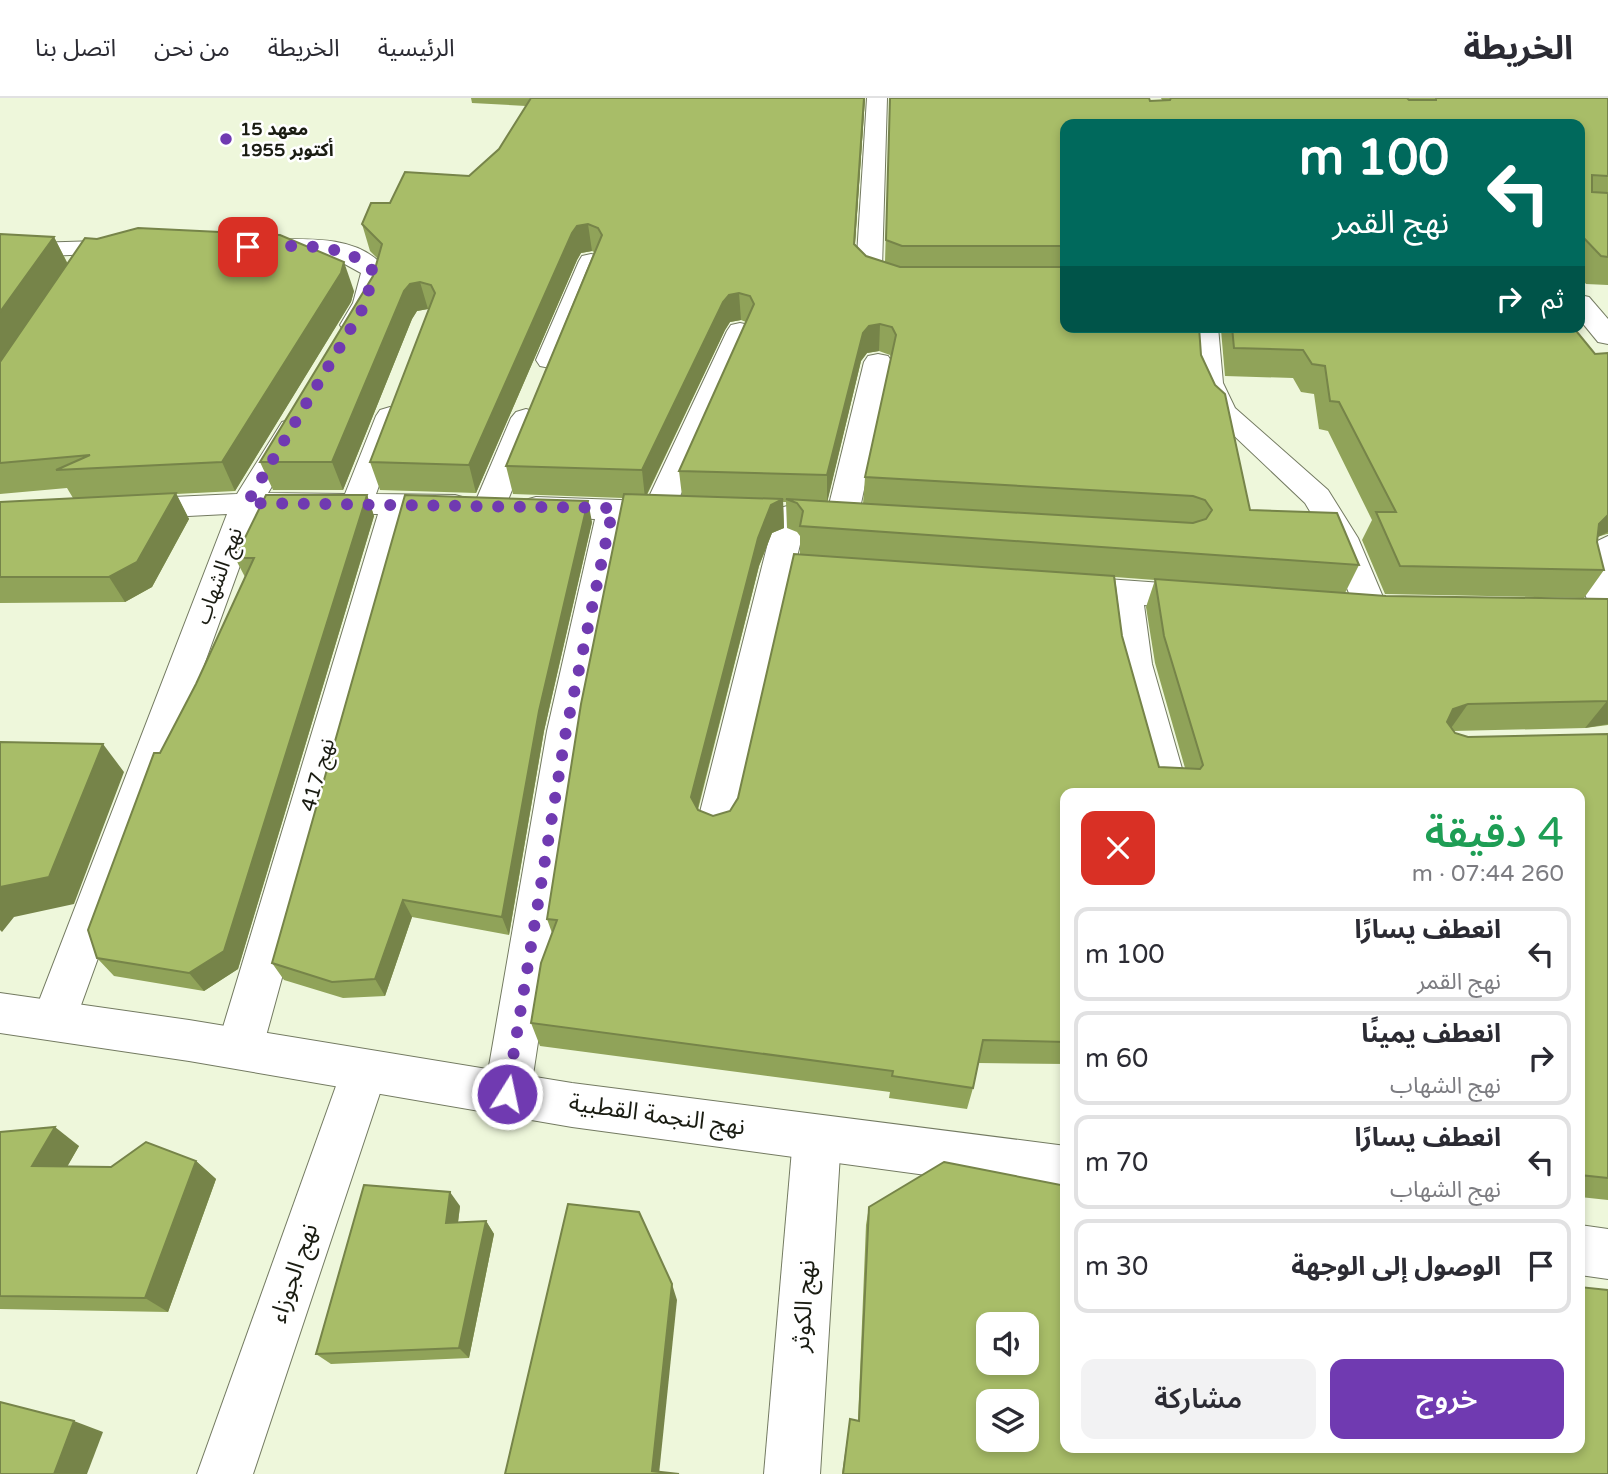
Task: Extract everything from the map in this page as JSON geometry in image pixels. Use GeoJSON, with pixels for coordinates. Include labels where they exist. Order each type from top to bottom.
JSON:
{"type":"FeatureCollection","features":[{"type":"Feature","properties":{"kind":"street"},"geometry":{"type":"LineString","coordinates":[[877,98],[869,271],[876,277],[898,284],[924,284]]}},
{"type":"Feature","properties":{"kind":"street"},"geometry":{"type":"LineString","coordinates":[[0,251],[89,258],[163,247]]}},
{"type":"Feature","properties":{"kind":"street"},"geometry":{"type":"LineString","coordinates":[[231,247],[334,250],[365,261],[373,271],[366,303],[338,350]]}},
{"type":"Feature","properties":{"kind":"street"},"geometry":{"type":"LineString","coordinates":[[490,505],[591,261]]}},
{"type":"Feature","properties":{"kind":"street"},"geometry":{"type":"LineString","coordinates":[[1585,309],[1608,336]]}},
{"type":"Feature","properties":{"kind":"street"},"geometry":{"type":"LineString","coordinates":[[658,511],[740,331]]}},
{"type":"Feature","properties":{"kind":"street"},"geometry":{"type":"LineString","coordinates":[[1205,333],[1209,383],[1223,412],[1317,496],[1385,609],[1332,606]]}},
{"type":"Feature","properties":{"kind":"street"},"geometry":{"type":"LineString","coordinates":[[717,824],[778,567],[778,515],[856,517],[878,362]]}},
{"type":"Feature","properties":{"kind":"street"},"geometry":{"type":"LineString","coordinates":[[356,505],[398,394]]}},
{"type":"Feature","properties":{"kind":"street","name":"نهج الشهاب"},"geometry":{"type":"LineString","coordinates":[[54,1019],[247,503],[303,409]]}},
{"type":"Feature","properties":{"kind":"street"},"geometry":{"type":"LineString","coordinates":[[96,511],[247,503],[397,503],[698,512]]}},
{"type":"Feature","properties":{"kind":"street","name":"نهج 417"},"geometry":{"type":"LineString","coordinates":[[240,1047],[397,503]]}},
{"type":"Feature","properties":{"kind":"street"},"geometry":{"type":"LineString","coordinates":[[507,1094],[566,731],[613,508]]}},
{"type":"Feature","properties":{"kind":"street"},"geometry":{"type":"LineString","coordinates":[[1599,611],[1595,569],[1598,554],[1608,547]]}},
{"type":"Feature","properties":{"kind":"street"},"geometry":{"type":"LineString","coordinates":[[778,567],[875,574]]}},
{"type":"Feature","properties":{"kind":"street"},"geometry":{"type":"LineString","coordinates":[[1028,585],[1230,600]]}},
{"type":"Feature","properties":{"kind":"street"},"geometry":{"type":"LineString","coordinates":[[1125,592],[1133,664],[1169,788]]}},
{"type":"Feature","properties":{"kind":"street","name":"نهج النجمة القطبية"},"geometry":{"type":"LineString","coordinates":[[0,1013],[240,1047],[364,1072],[507,1094],[1060,1170]]}},
{"type":"Feature","properties":{"kind":"street","name":"نهج الجوزاء"},"geometry":{"type":"LineString","coordinates":[[225,1474],[364,1072]]}},
{"type":"Feature","properties":{"kind":"street","name":"نهج الكوثر"},"geometry":{"type":"LineString","coordinates":[[792,1474],[817,1138]]}},
{"type":"Feature","properties":{"kind":"street"},"geometry":{"type":"LineString","coordinates":[[1585,1251],[1608,1254]]}},
{"type":"Feature","properties":{"kind":"building"},"geometry":{"type":"Polygon","coordinates":[[[531,98],[864,98],[854,244],[866,256],[900,267],[1060,267],[1060,333],[1199,333],[1201,355],[1215,385],[1225,394],[1250,510],[1337,513],[1359,565],[800,526],[803,511],[797,503],[786,499],[1193,523],[1206,519],[1212,510],[1205,500],[1193,496],[865,477],[896,335],[892,327],[880,324],[869,326],[863,333],[827,475],[679,471],[754,304],[750,296],[739,293],[729,295],[723,302],[642,470],[506,466],[602,235],[598,228],[588,224],[577,226],[572,233],[469,465],[370,462],[435,293],[431,285],[420,282],[410,284],[404,291],[332,462],[260,462],[373,276],[382,244],[362,224],[371,203],[390,203],[405,172],[469,176],[499,149],[531,98]]]}},
{"type":"Feature","properties":{"kind":"building"},"geometry":{"type":"Polygon","coordinates":[[[890,98],[1149,98],[1150,101],[1171,98],[1608,98],[1608,176],[1592,175],[1592,192],[1608,193],[1608,257],[1601,256],[1585,239],[1585,119],[1060,119],[1060,246],[902,246],[886,240],[890,98]]]}},
{"type":"Feature","properties":{"kind":"building"},"geometry":{"type":"Polygon","coordinates":[[[138,228],[280,235],[344,262],[341,273],[222,462],[56,470],[90,455],[0,463],[0,362],[85,238],[97,239],[138,228]]]}},
{"type":"Feature","properties":{"kind":"building"},"geometry":{"type":"Polygon","coordinates":[[[0,234],[54,237],[0,312],[0,234]]]}},
{"type":"Feature","properties":{"kind":"building"},"geometry":{"type":"Polygon","coordinates":[[[1233,333],[1578,333],[1595,354],[1608,353],[1608,515],[1599,524],[1597,542],[1604,570],[1400,566],[1376,512],[1396,512],[1339,402],[1330,401],[1325,366],[1312,364],[1303,350],[1234,348],[1233,333]]]}},
{"type":"Feature","properties":{"kind":"building"},"geometry":{"type":"Polygon","coordinates":[[[176,493],[137,562],[109,577],[0,577],[0,502],[176,493]]]}},
{"type":"Feature","properties":{"kind":"building"},"geometry":{"type":"Polygon","coordinates":[[[624,494],[783,499],[771,505],[758,538],[691,797],[698,810],[713,816],[730,811],[738,798],[794,554],[1114,576],[1122,636],[1159,767],[1200,769],[1203,765],[1164,636],[1155,579],[1386,596],[1608,599],[1608,701],[1468,704],[1453,709],[1447,722],[1455,733],[1468,737],[1608,734],[1608,1178],[1585,1176],[1585,788],[1060,788],[1060,1042],[983,1040],[973,1088],[892,1076],[893,1071],[531,1023],[541,963],[557,920],[547,919],[581,704],[624,494]]]}},
{"type":"Feature","properties":{"kind":"building"},"geometry":{"type":"Polygon","coordinates":[[[266,495],[367,495],[224,951],[189,973],[97,958],[88,930],[154,753],[160,753],[196,684],[254,558],[235,558],[266,495]]]}},
{"type":"Feature","properties":{"kind":"building"},"geometry":{"type":"Polygon","coordinates":[[[405,495],[588,501],[539,711],[502,917],[403,900],[375,979],[332,982],[272,963],[405,495]]]}},
{"type":"Feature","properties":{"kind":"building"},"geometry":{"type":"Polygon","coordinates":[[[0,742],[103,744],[49,877],[0,887],[0,742]]]}},
{"type":"Feature","properties":{"kind":"building"},"geometry":{"type":"Polygon","coordinates":[[[55,1127],[32,1166],[111,1167],[146,1142],[196,1161],[145,1298],[0,1296],[0,1132],[55,1127]]]}},
{"type":"Feature","properties":{"kind":"building"},"geometry":{"type":"Polygon","coordinates":[[[944,1162],[1060,1185],[1060,1453],[1585,1453],[1585,1288],[1608,1290],[1608,1474],[843,1474],[850,1419],[859,1421],[869,1207],[944,1162]]]}},
{"type":"Feature","properties":{"kind":"building"},"geometry":{"type":"Polygon","coordinates":[[[364,1185],[450,1192],[446,1223],[486,1221],[459,1348],[316,1354],[364,1185]]]}},
{"type":"Feature","properties":{"kind":"building"},"geometry":{"type":"Polygon","coordinates":[[[568,1204],[639,1212],[672,1284],[652,1471],[679,1474],[505,1474],[568,1204]]]}},
{"type":"Feature","properties":{"kind":"building"},"geometry":{"type":"Polygon","coordinates":[[[0,1402],[74,1421],[54,1474],[0,1474],[0,1402]]]}},
{"type":"Feature","properties":{"kind":"place","name":"معهد 15 أكتوبر 1955"},"geometry":{"type":"Point","coordinates":[226,139]}},
{"type":"Feature","properties":{"kind":"route"},"geometry":{"type":"LineString","coordinates":[[248,247],[334,250],[352,254],[365,261],[373,271],[366,303],[247,503],[613,508],[566,731],[507,1094]]}}]}
